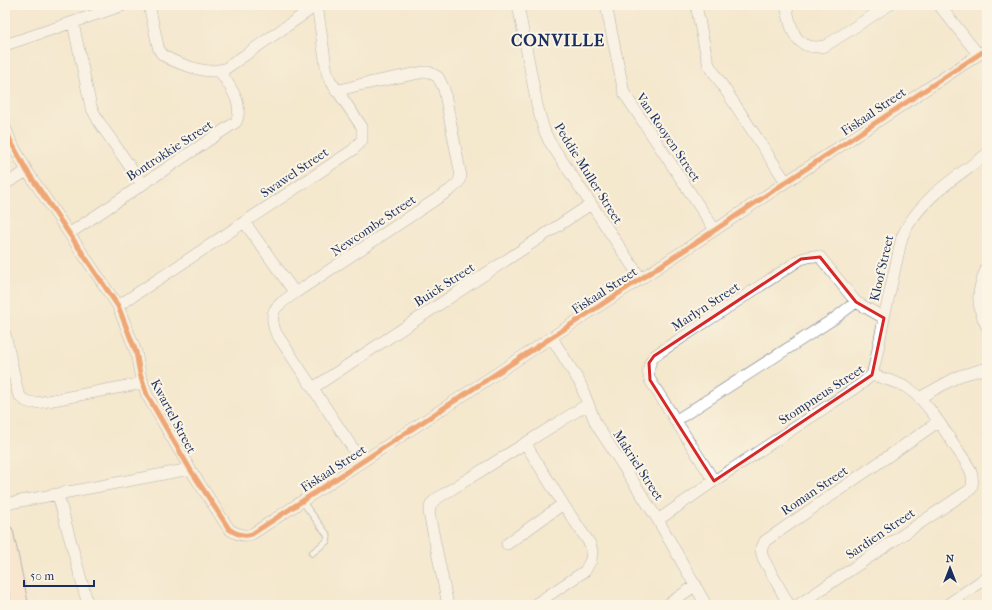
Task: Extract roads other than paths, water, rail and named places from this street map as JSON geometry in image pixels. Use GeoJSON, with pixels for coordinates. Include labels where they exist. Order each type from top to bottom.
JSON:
{"type":"FeatureCollection","features":[{"type":"Feature","properties":{"kind":"street"},"geometry":{"type":"LineString","coordinates":[[5,45],[124,5]]}},
{"type":"Feature","properties":{"kind":"street"},"geometry":{"type":"LineString","coordinates":[[149,5],[159,51],[162,55],[169,59],[201,70],[219,70],[229,66],[317,5]]}},
{"type":"Feature","properties":{"kind":"street","name":"Swawel Street"},"geometry":{"type":"LineString","coordinates":[[118,306],[353,150],[362,140],[362,127],[336,91],[327,73],[317,5]]}},
{"type":"Feature","properties":{"kind":"street","name":"Peddie Muller Street"},"geometry":{"type":"LineString","coordinates":[[518,5],[537,104],[544,130],[549,141],[641,279]]}},
{"type":"Feature","properties":{"kind":"street","name":"Van Rooyen Street"},"geometry":{"type":"LineString","coordinates":[[606,5],[624,93],[715,230]]}},
{"type":"Feature","properties":{"kind":"street"},"geometry":{"type":"LineString","coordinates":[[696,5],[709,65],[786,182]]}},
{"type":"Feature","properties":{"kind":"street"},"geometry":{"type":"LineString","coordinates":[[786,5],[794,35],[803,44],[815,48],[825,46],[889,5]]}},
{"type":"Feature","properties":{"kind":"street"},"geometry":{"type":"LineString","coordinates":[[939,5],[983,51]]}},
{"type":"Feature","properties":{"kind":"street"},"geometry":{"type":"LineString","coordinates":[[73,23],[91,107],[99,122],[142,184]]}},
{"type":"Feature","properties":{"kind":"street","name":"Fiskaal Street"},"geometry":{"type":"LineString","coordinates":[[229,529],[240,535],[250,535],[552,338],[983,51]]}},
{"type":"Feature","properties":{"kind":"street","name":"Bontrokkie Street"},"geometry":{"type":"LineString","coordinates":[[70,233],[236,122],[239,106],[219,70]]}},
{"type":"Feature","properties":{"kind":"street","name":"Newcombe Street"},"geometry":{"type":"LineString","coordinates":[[336,91],[419,73],[429,72],[438,77],[444,89],[461,176],[458,183],[450,190],[295,293],[276,307],[273,314],[273,326],[276,333],[362,462]]}},
{"type":"Feature","properties":{"kind":"street","name":"Kwartel Street"},"geometry":{"type":"LineString","coordinates":[[5,127],[10,142],[27,171],[118,306],[136,352],[143,383],[155,411],[229,529]]}},
{"type":"Feature","properties":{"kind":"street","name":"Kloof Street"},"geometry":{"type":"LineString","coordinates":[[872,375],[902,237],[907,226],[916,214],[938,191],[987,154]]}},
{"type":"Feature","properties":{"kind":"street"},"geometry":{"type":"LineString","coordinates":[[5,184],[27,171]]}},
{"type":"Feature","properties":{"kind":"street","name":"Buick Street"},"geometry":{"type":"LineString","coordinates":[[313,388],[591,204]]}},
{"type":"Feature","properties":{"kind":"street"},"geometry":{"type":"LineString","coordinates":[[245,223],[295,293]]}},
{"type":"Feature","properties":{"kind":"street","name":"Marlyn Street"},"geometry":{"type":"LineString","coordinates":[[714,481],[650,380],[648,368],[649,363],[654,356],[801,259],[812,256],[820,257],[856,302],[884,318]]}},
{"type":"Feature","properties":{"kind":"street"},"geometry":{"type":"LineString","coordinates":[[987,267],[981,280],[978,294],[980,312],[987,327]]}},
{"type":"Feature","properties":{"kind":"street"},"geometry":{"type":"LineString","coordinates":[[675,421],[835,318],[856,302]]}},
{"type":"Feature","properties":{"kind":"street"},"geometry":{"type":"LineString","coordinates":[[5,334],[18,393],[24,401],[37,404],[143,383]]}},
{"type":"Feature","properties":{"kind":"street","name":"Makriel Street"},"geometry":{"type":"LineString","coordinates":[[552,338],[576,375],[596,424],[658,520],[706,605]]}},
{"type":"Feature","properties":{"kind":"street"},"geometry":{"type":"LineString","coordinates":[[920,398],[959,376],[987,368]]}},
{"type":"Feature","properties":{"kind":"street","name":"Stompneus Street"},"geometry":{"type":"LineString","coordinates":[[658,520],[714,481],[861,384],[872,375],[908,388],[920,398],[968,465],[973,481]]}},
{"type":"Feature","properties":{"kind":"street"},"geometry":{"type":"LineString","coordinates":[[448,605],[429,513],[431,504],[436,499],[588,404]]}},
{"type":"Feature","properties":{"kind":"street","name":"Roman Street"},"geometry":{"type":"LineString","coordinates":[[789,605],[762,558],[761,550],[765,541],[938,422]]}},
{"type":"Feature","properties":{"kind":"street"},"geometry":{"type":"LineString","coordinates":[[525,443],[590,544],[592,552],[591,560],[585,571],[534,605]]}},
{"type":"Feature","properties":{"kind":"street"},"geometry":{"type":"LineString","coordinates":[[5,504],[190,469]]}},
{"type":"Feature","properties":{"kind":"street","name":"Sardien Street"},"geometry":{"type":"LineString","coordinates":[[798,605],[971,489],[973,481]]}},
{"type":"Feature","properties":{"kind":"street"},"geometry":{"type":"LineString","coordinates":[[58,495],[88,605]]}},
{"type":"Feature","properties":{"kind":"street"},"geometry":{"type":"LineString","coordinates":[[506,544],[563,504]]}},
{"type":"Feature","properties":{"kind":"street"},"geometry":{"type":"LineString","coordinates":[[5,533],[20,605]]}},
{"type":"Feature","properties":{"kind":"street"},"geometry":{"type":"LineString","coordinates":[[947,605],[987,577]]}},
{"type":"Feature","properties":{"kind":"street"},"geometry":{"type":"LineString","coordinates":[[667,605],[696,585]]}},
{"type":"Feature","properties":{"kind":"lane"},"geometry":{"type":"LineString","coordinates":[[302,501],[328,536],[327,541],[312,553]]}},
{"type":"Feature","properties":{"kind":"district","name":"CONVILLE"},"geometry":{"type":"Point","coordinates":[558,40]}}]}
